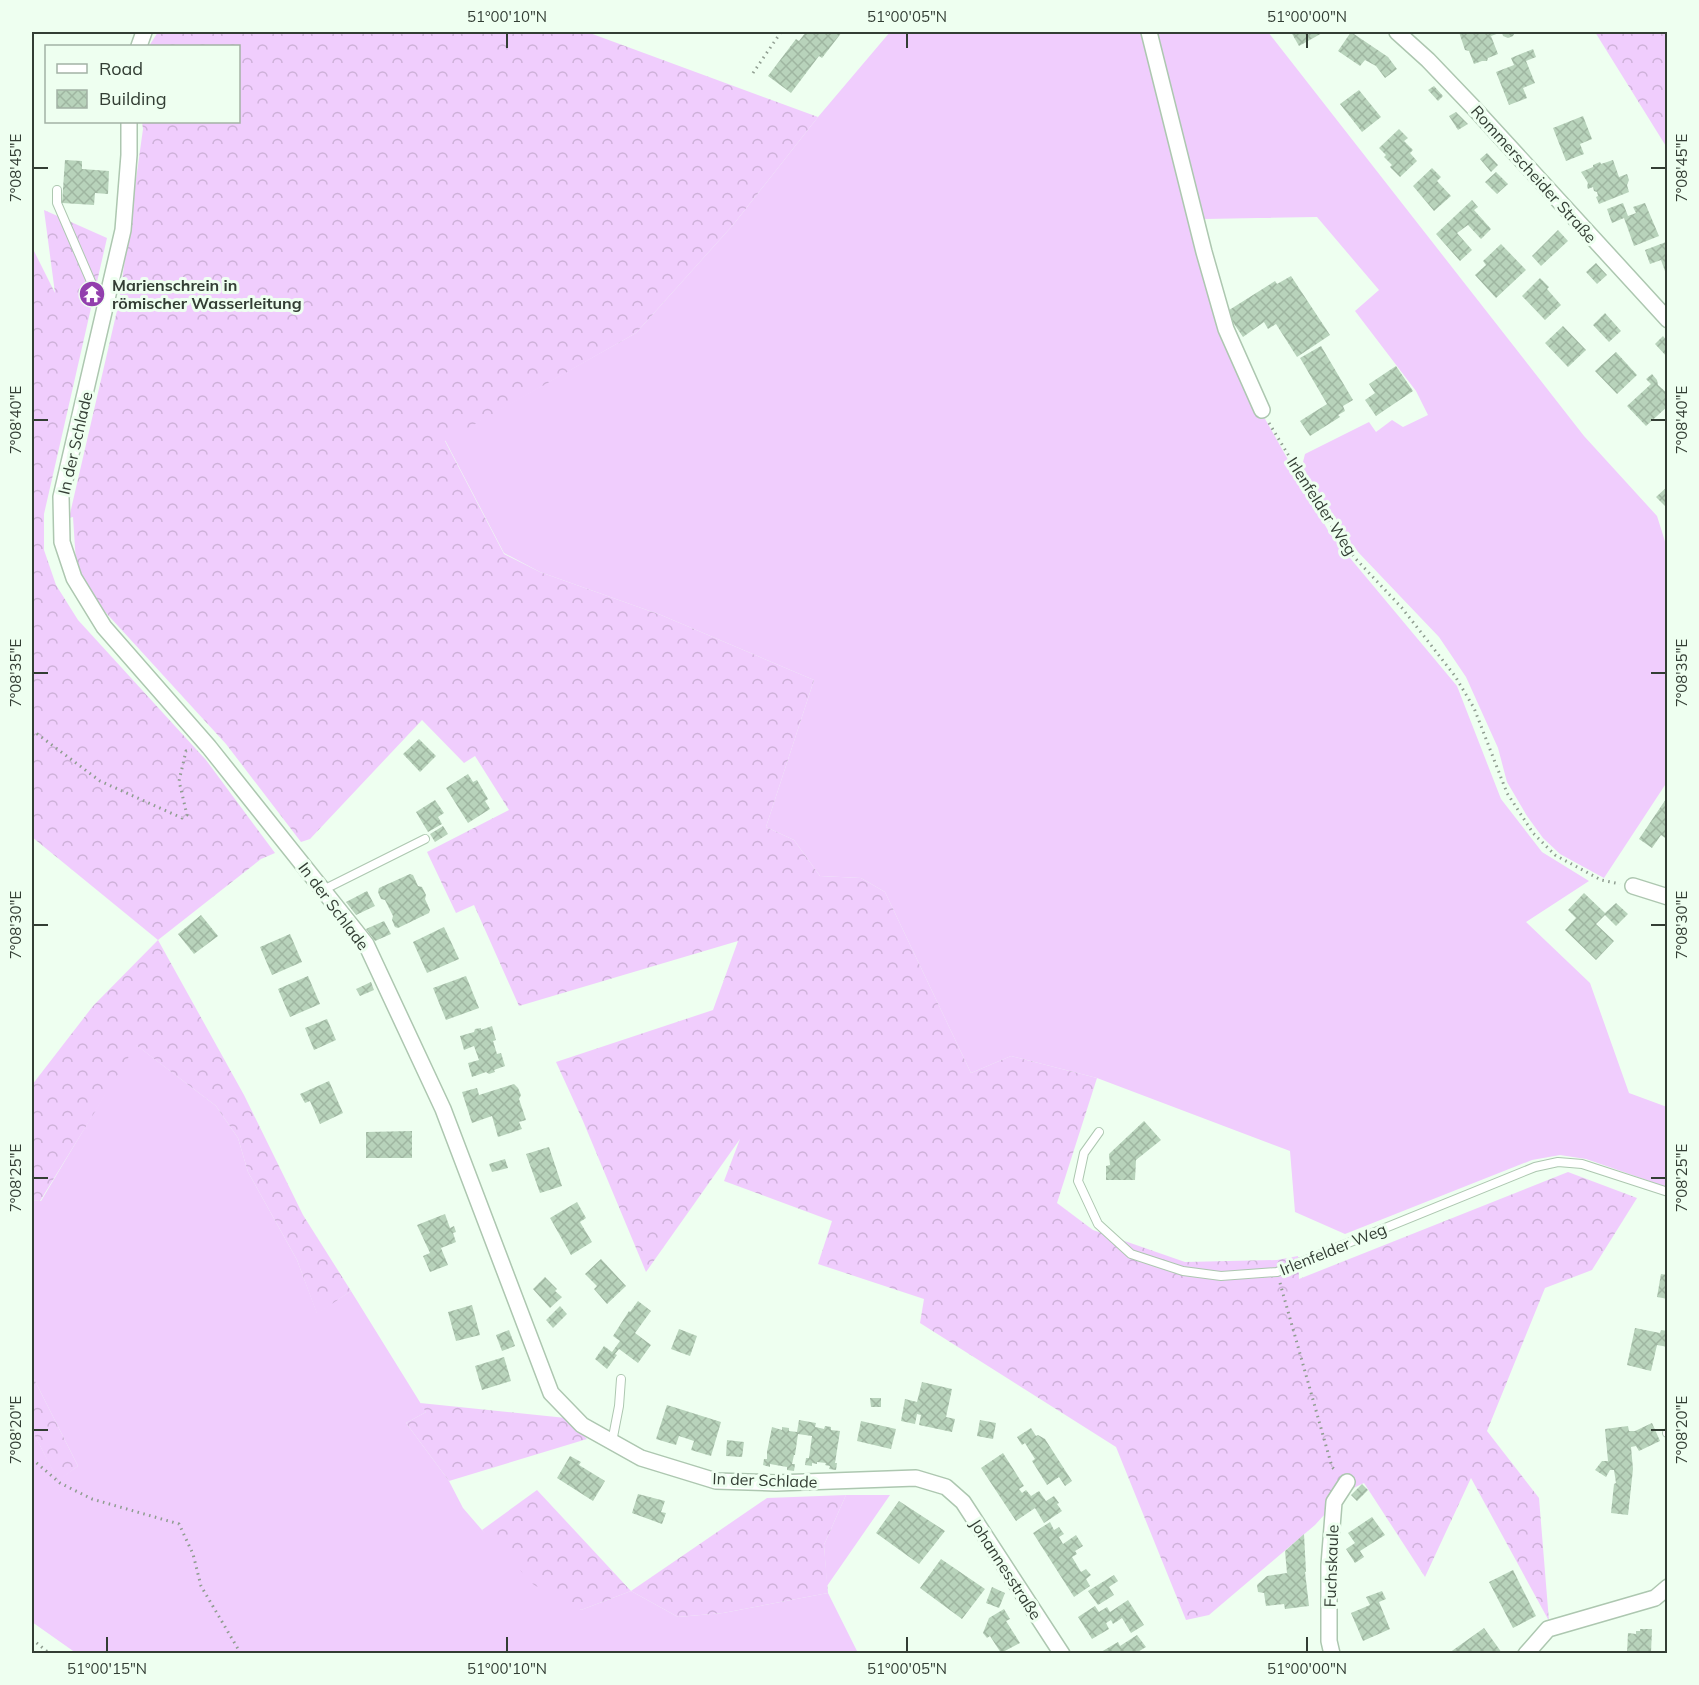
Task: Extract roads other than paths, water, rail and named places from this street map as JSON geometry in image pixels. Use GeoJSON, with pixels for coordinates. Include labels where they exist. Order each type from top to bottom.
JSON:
{"type":"FeatureCollection","features":[{"type":"Feature","properties":{"kind":"street"},"geometry":{"type":"LineString","coordinates":[[1149,32],[1204,252],[1226,329],[1262,410]]}},
{"type":"Feature","properties":{"kind":"street","name":"Rommerscheider Straße"},"geometry":{"type":"LineString","coordinates":[[1397,32],[1428,60],[1473,107],[1668,320]]}},
{"type":"Feature","properties":{"kind":"street","name":"In der Schlade"},"geometry":{"type":"LineString","coordinates":[[129,123],[123,230],[61,497],[62,542],[74,578],[104,627],[209,747],[366,945],[443,1109],[551,1393],[582,1425],[641,1458],[716,1481],[776,1484],[916,1478],[946,1487]]}},
{"type":"Feature","properties":{"kind":"street"},"geometry":{"type":"LineString","coordinates":[[1633,886],[1668,897]]}},
{"type":"Feature","properties":{"kind":"street","name":"Fuchskaule"},"geometry":{"type":"LineString","coordinates":[[1332,1653],[1329,1641],[1329,1564],[1334,1502],[1347,1482]]}},
{"type":"Feature","properties":{"kind":"street","name":"Johannesstraße"},"geometry":{"type":"LineString","coordinates":[[946,1487],[963,1502],[1062,1653]]}},
{"type":"Feature","properties":{"kind":"street"},"geometry":{"type":"LineString","coordinates":[[1526,1653],[1548,1629],[1655,1598],[1668,1587]]}},
{"type":"Feature","properties":{"kind":"lane"},"geometry":{"type":"LineString","coordinates":[[57,190],[57,203],[104,311]]}},
{"type":"Feature","properties":{"kind":"lane"},"geometry":{"type":"LineString","coordinates":[[323,890],[425,839]]}},
{"type":"Feature","properties":{"kind":"lane","name":"Irlenfelder Weg"},"geometry":{"type":"LineString","coordinates":[[1099,1132],[1084,1153],[1078,1181],[1098,1224],[1131,1254],[1183,1271],[1221,1275],[1276,1272],[1535,1167],[1558,1162],[1582,1164],[1668,1192]]}},
{"type":"Feature","properties":{"kind":"lane"},"geometry":{"type":"LineString","coordinates":[[612,1442],[619,1406],[621,1379]]}},
{"type":"Feature","properties":{"kind":"place","name":"Marienschrein in römischer Wasserleitung"},"geometry":{"type":"Point","coordinates":[92,294]}}]}
